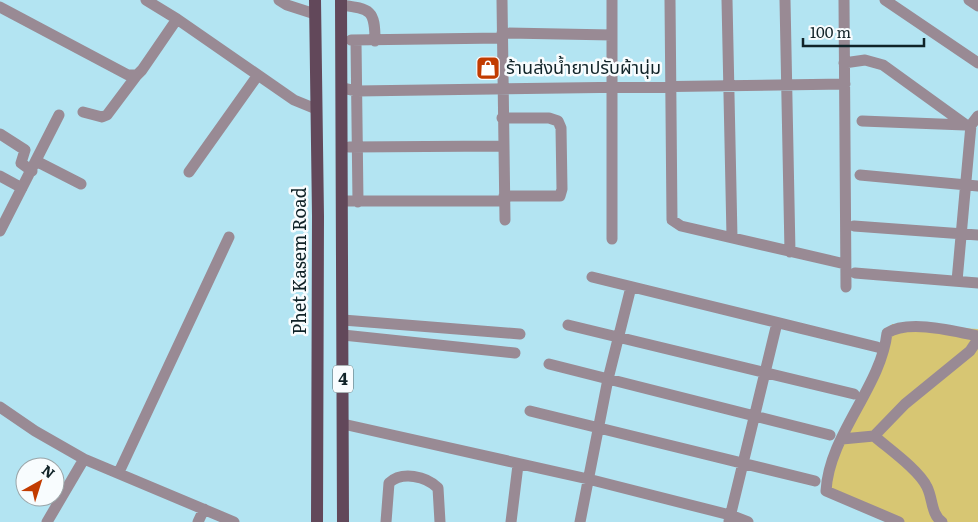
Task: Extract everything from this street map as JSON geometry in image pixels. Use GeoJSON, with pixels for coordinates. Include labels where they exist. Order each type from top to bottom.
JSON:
{"type":"FeatureCollection","features":[{"type":"Feature","properties":{"kind":"main road","name":"Phet Kasem Road"},"geometry":{"type":"LineString","coordinates":[[315,0],[318,216],[317,522]]}},
{"type":"Feature","properties":{"kind":"main road","name":"4"},"geometry":{"type":"LineString","coordinates":[[341,3],[343,522]]}},
{"type":"Feature","properties":{"kind":"street"},"geometry":{"type":"LineString","coordinates":[[146,0],[177,19],[294,100],[316,109]]}},
{"type":"Feature","properties":{"kind":"street"},"geometry":{"type":"LineString","coordinates":[[279,0],[287,5],[315,14]]}},
{"type":"Feature","properties":{"kind":"street"},"geometry":{"type":"LineString","coordinates":[[502,0],[502,118],[505,220]]}},
{"type":"Feature","properties":{"kind":"street"},"geometry":{"type":"LineString","coordinates":[[612,0],[612,239]]}},
{"type":"Feature","properties":{"kind":"street"},"geometry":{"type":"LineString","coordinates":[[670,0],[672,220],[681,226],[846,264]]}},
{"type":"Feature","properties":{"kind":"street"},"geometry":{"type":"LineString","coordinates":[[727,0],[732,238]]}},
{"type":"Feature","properties":{"kind":"street"},"geometry":{"type":"LineString","coordinates":[[785,0],[790,252]]}},
{"type":"Feature","properties":{"kind":"street"},"geometry":{"type":"LineString","coordinates":[[844,0],[846,287]]}},
{"type":"Feature","properties":{"kind":"street"},"geometry":{"type":"LineString","coordinates":[[884,0],[978,64]]}},
{"type":"Feature","properties":{"kind":"street"},"geometry":{"type":"LineString","coordinates":[[969,0],[978,6]]}},
{"type":"Feature","properties":{"kind":"street"},"geometry":{"type":"LineString","coordinates":[[341,3],[360,8],[372,14],[375,20],[375,41]]}},
{"type":"Feature","properties":{"kind":"street"},"geometry":{"type":"LineString","coordinates":[[0,7],[128,75],[137,75]]}},
{"type":"Feature","properties":{"kind":"street"},"geometry":{"type":"LineString","coordinates":[[84,112],[102,117],[107,115],[177,19]]}},
{"type":"Feature","properties":{"kind":"street"},"geometry":{"type":"LineString","coordinates":[[342,39],[375,41],[502,36],[612,35]]}},
{"type":"Feature","properties":{"kind":"street"},"geometry":{"type":"LineString","coordinates":[[356,41],[358,202]]}},
{"type":"Feature","properties":{"kind":"street"},"geometry":{"type":"LineString","coordinates":[[844,63],[865,60],[883,65],[974,121]]}},
{"type":"Feature","properties":{"kind":"street"},"geometry":{"type":"LineString","coordinates":[[190,172],[258,75]]}},
{"type":"Feature","properties":{"kind":"street"},"geometry":{"type":"LineString","coordinates":[[342,88],[357,91],[845,84]]}},
{"type":"Feature","properties":{"kind":"street"},"geometry":{"type":"LineString","coordinates":[[0,232],[59,115]]}},
{"type":"Feature","properties":{"kind":"street"},"geometry":{"type":"LineString","coordinates":[[343,201],[505,199],[560,196],[562,194],[561,128],[558,121],[549,118],[502,118]]}},
{"type":"Feature","properties":{"kind":"street"},"geometry":{"type":"LineString","coordinates":[[862,121],[974,121]]}},
{"type":"Feature","properties":{"kind":"street"},"geometry":{"type":"LineString","coordinates":[[957,280],[962,233],[973,186],[974,121]]}},
{"type":"Feature","properties":{"kind":"street"},"geometry":{"type":"LineString","coordinates":[[0,134],[25,150],[21,163],[81,184]]}},
{"type":"Feature","properties":{"kind":"street"},"geometry":{"type":"LineString","coordinates":[[343,147],[503,146]]}},
{"type":"Feature","properties":{"kind":"street"},"geometry":{"type":"LineString","coordinates":[[860,175],[973,186]]}},
{"type":"Feature","properties":{"kind":"street"},"geometry":{"type":"LineString","coordinates":[[0,176],[22,188]]}},
{"type":"Feature","properties":{"kind":"street"},"geometry":{"type":"LineString","coordinates":[[854,226],[978,235]]}},
{"type":"Feature","properties":{"kind":"street"},"geometry":{"type":"LineString","coordinates":[[119,472],[229,237]]}},
{"type":"Feature","properties":{"kind":"street"},"geometry":{"type":"LineString","coordinates":[[855,272],[978,283]]}},
{"type":"Feature","properties":{"kind":"street"},"geometry":{"type":"LineString","coordinates":[[592,278],[877,347]]}},
{"type":"Feature","properties":{"kind":"street"},"geometry":{"type":"LineString","coordinates":[[580,522],[597,428],[631,287]]}},
{"type":"Feature","properties":{"kind":"street"},"geometry":{"type":"LineString","coordinates":[[343,320],[520,334]]}},
{"type":"Feature","properties":{"kind":"street"},"geometry":{"type":"LineString","coordinates":[[729,519],[752,417],[777,323]]}},
{"type":"Feature","properties":{"kind":"street"},"geometry":{"type":"LineString","coordinates":[[568,325],[854,394]]}},
{"type":"Feature","properties":{"kind":"street"},"geometry":{"type":"LineString","coordinates":[[842,439],[874,436],[905,404],[970,351],[978,337],[930,328],[896,327],[887,333],[885,350],[842,439],[826,481],[826,491],[899,522]]}},
{"type":"Feature","properties":{"kind":"street"},"geometry":{"type":"LineString","coordinates":[[343,335],[515,353]]}},
{"type":"Feature","properties":{"kind":"street"},"geometry":{"type":"LineString","coordinates":[[549,364],[752,417],[830,435]]}},
{"type":"Feature","properties":{"kind":"street"},"geometry":{"type":"LineString","coordinates":[[0,407],[84,459],[119,472],[234,522]]}},
{"type":"Feature","properties":{"kind":"street"},"geometry":{"type":"LineString","coordinates":[[530,411],[815,481]]}},
{"type":"Feature","properties":{"kind":"street"},"geometry":{"type":"LineString","coordinates":[[343,424],[518,465],[588,479],[729,519],[748,522]]}},
{"type":"Feature","properties":{"kind":"street"},"geometry":{"type":"LineString","coordinates":[[874,436],[922,480],[929,492],[934,513],[942,522]]}},
{"type":"Feature","properties":{"kind":"street"},"geometry":{"type":"LineString","coordinates":[[47,522],[84,459]]}},
{"type":"Feature","properties":{"kind":"street"},"geometry":{"type":"LineString","coordinates":[[511,522],[518,465]]}},
{"type":"Feature","properties":{"kind":"street"},"geometry":{"type":"LineString","coordinates":[[386,522],[389,483],[400,476],[407,476],[419,477],[438,488],[440,522]]}},
{"type":"Feature","properties":{"kind":"street"},"geometry":{"type":"LineString","coordinates":[[198,522],[204,509]]}},
{"type":"Feature","properties":{"kind":"shaded area"},"geometry":{"type":"Polygon","coordinates":[[[892,324],[978,329],[978,522],[892,522],[827,487],[847,428],[885,350],[892,324]]]}},
{"type":"Feature","properties":{"kind":"place","name":"ร้านส่งน้ำยาปรับผ้านุ่ม"},"geometry":{"type":"Point","coordinates":[488,68]}}]}
